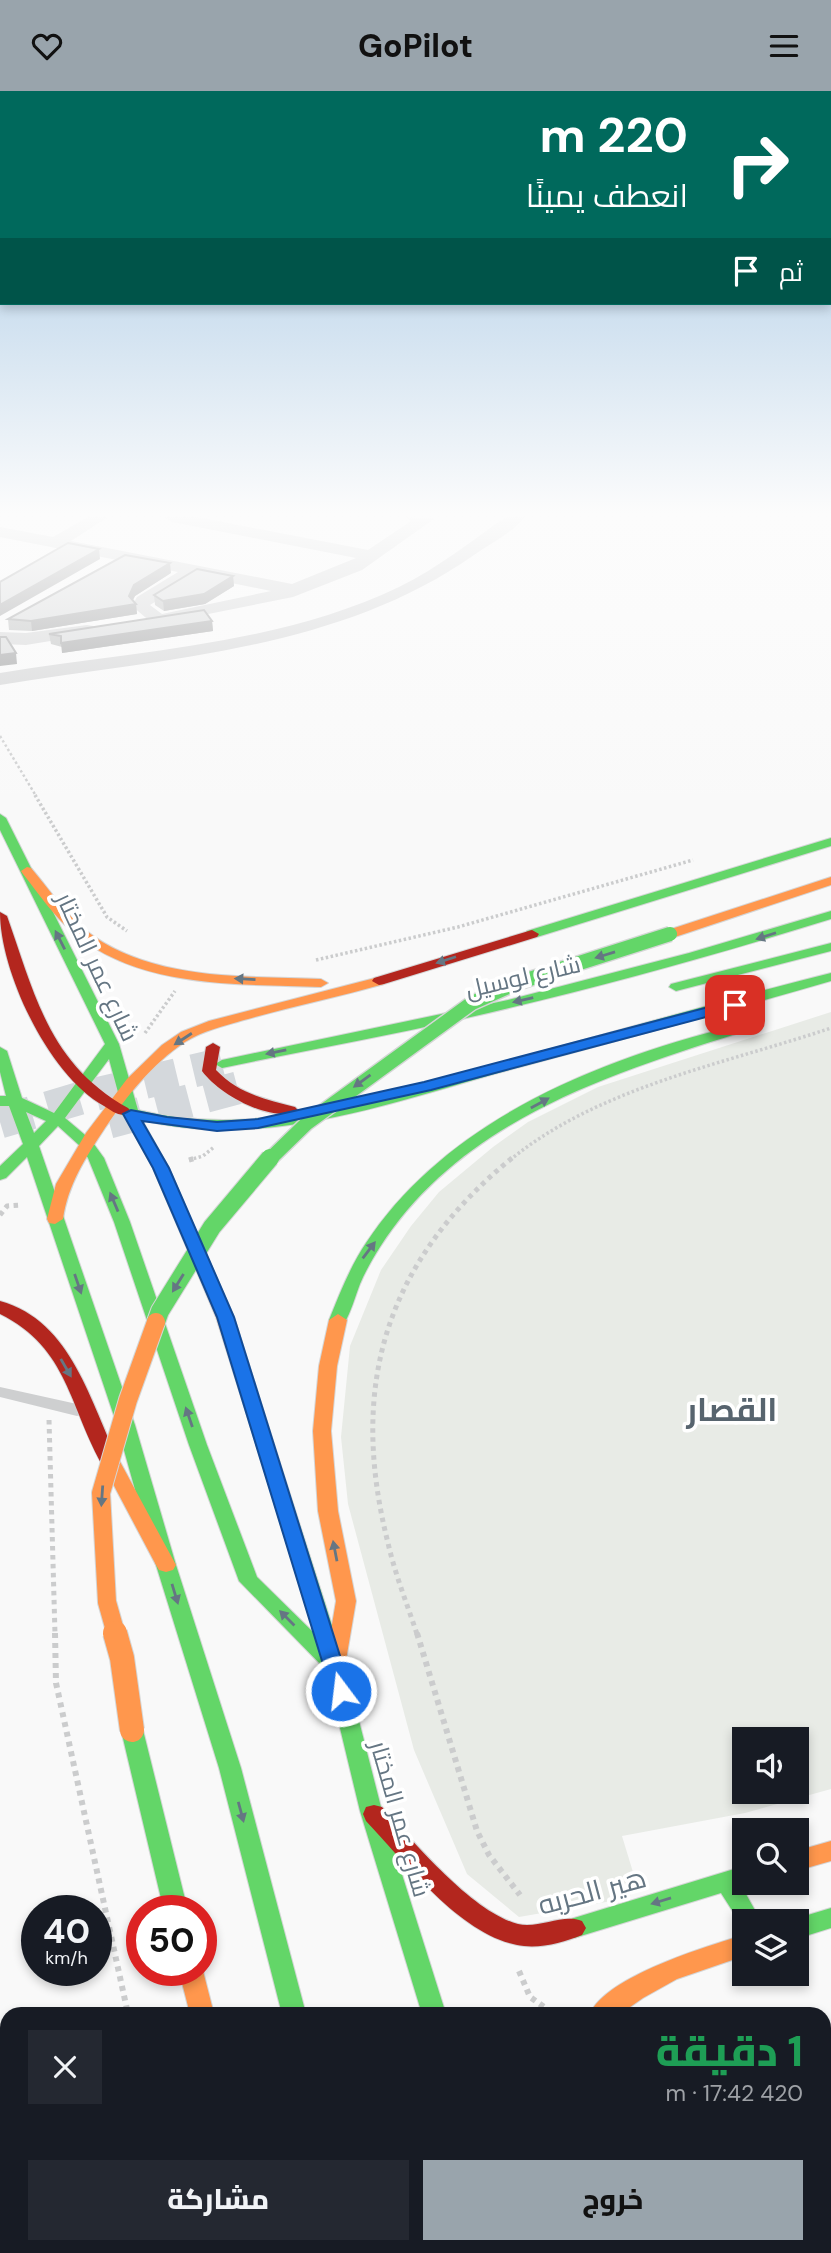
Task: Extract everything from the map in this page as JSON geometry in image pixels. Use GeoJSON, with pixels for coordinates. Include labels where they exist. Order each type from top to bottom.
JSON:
{"type":"FeatureCollection","features":[{"type":"Feature","properties":{"kind":"main road","name":"شارع عمر المختار"},"geometry":{"type":"LineString","coordinates":[[0,818],[112,1044],[123,1094],[131,1114],[161,1168],[225,1317],[335,1666],[371,1811],[432,2007]]}},
{"type":"Feature","properties":{"kind":"main road"},"geometry":{"type":"LineString","coordinates":[[55,1219],[57,1197],[63,1181],[111,1106],[178,1040],[207,1026],[362,986],[831,842]]}},
{"type":"Feature","properties":{"kind":"main road"},"geometry":{"type":"LineString","coordinates":[[27,871],[70,922],[90,939],[137,960],[188,973],[236,979],[362,986]]}},
{"type":"Feature","properties":{"kind":"main road"},"geometry":{"type":"LineString","coordinates":[[172,1895],[132,1730],[122,1658],[107,1602],[101,1493],[128,1400],[160,1311],[212,1227],[257,1171],[307,1123],[472,1003],[517,983],[831,881]]}},
{"type":"Feature","properties":{"kind":"main road","name":"شارع لوسيل"},"geometry":{"type":"LineString","coordinates":[[222,1064],[459,1015],[581,986],[758,938],[831,915]]}},
{"type":"Feature","properties":{"kind":"main road"},"geometry":{"type":"LineString","coordinates":[[0,916],[38,1014],[72,1077],[111,1106],[131,1114],[167,1122],[217,1127],[258,1124],[344,1106],[661,1025],[831,977]]}},
{"type":"Feature","properties":{"kind":"main road"},"geometry":{"type":"LineString","coordinates":[[663,990],[831,947]]}},
{"type":"Feature","properties":{"kind":"main road"},"geometry":{"type":"LineString","coordinates":[[317,997],[234,1030],[216,1041],[210,1053],[209,1071],[220,1086],[244,1100],[293,1110],[344,1106]]}},
{"type":"Feature","properties":{"kind":"main road"},"geometry":{"type":"LineString","coordinates":[[335,1666],[346,1607],[331,1533],[322,1429],[330,1352],[341,1312],[362,1260],[395,1216],[449,1162],[482,1137],[545,1099],[604,1073],[749,1025]]}},
{"type":"Feature","properties":{"kind":"main road"},"geometry":{"type":"LineString","coordinates":[[372,1058],[451,1041]]}},
{"type":"Feature","properties":{"kind":"main road"},"geometry":{"type":"LineString","coordinates":[[0,1175],[57,1119],[112,1044]]}},
{"type":"Feature","properties":{"kind":"main road"},"geometry":{"type":"LineString","coordinates":[[0,1051],[10,1074],[7,1101],[32,1146],[126,1425],[229,1768],[292,2007]]}},
{"type":"Feature","properties":{"kind":"main road"},"geometry":{"type":"LineString","coordinates":[[7,1101],[57,1119],[86,1143],[96,1158],[122,1222],[198,1445],[249,1581],[335,1666]]}},
{"type":"Feature","properties":{"kind":"main road"},"geometry":{"type":"LineString","coordinates":[[0,1307],[28,1321],[44,1333],[69,1373],[103,1449],[166,1565]]}},
{"type":"Feature","properties":{"kind":"main road","name":"هير الحربه"},"geometry":{"type":"LineString","coordinates":[[371,1811],[454,1895],[487,1922],[520,1935],[550,1934],[600,1922],[732,1879]]}},
{"type":"Feature","properties":{"kind":"main road"},"geometry":{"type":"LineString","coordinates":[[809,1857],[831,1851]]}},
{"type":"Feature","properties":{"kind":"main road"},"geometry":{"type":"LineString","coordinates":[[726,1881],[741,1909]]}},
{"type":"Feature","properties":{"kind":"main road"},"geometry":{"type":"LineString","coordinates":[[809,1925],[831,1918]]}},
{"type":"Feature","properties":{"kind":"main road"},"geometry":{"type":"LineString","coordinates":[[610,2007],[665,1969],[732,1949]]}},
{"type":"Feature","properties":{"kind":"main road"},"geometry":{"type":"LineString","coordinates":[[195,1986],[200,2007]]}},
{"type":"Feature","properties":{"kind":"street"},"geometry":{"type":"LineString","coordinates":[[137,622],[164,618]]}},
{"type":"Feature","properties":{"kind":"street"},"geometry":{"type":"LineString","coordinates":[[4,678],[231,644],[335,618]]}},
{"type":"Feature","properties":{"kind":"street"},"geometry":{"type":"LineString","coordinates":[[0,638],[26,639],[103,628]]}},
{"type":"Feature","properties":{"kind":"lane"},"geometry":{"type":"LineString","coordinates":[[0,1392],[87,1413]]}},
{"type":"Feature","properties":{"kind":"path"},"geometry":{"type":"LineString","coordinates":[[0,736],[107,918],[132,934]]}},
{"type":"Feature","properties":{"kind":"path"},"geometry":{"type":"LineString","coordinates":[[309,961],[384,947],[527,910],[700,858]]}},
{"type":"Feature","properties":{"kind":"path"},"geometry":{"type":"LineString","coordinates":[[168,1049],[155,1035],[145,1033],[188,973]]}},
{"type":"Feature","properties":{"kind":"path"},"geometry":{"type":"LineString","coordinates":[[544,2007],[530,1997],[522,1983],[519,1972],[520,1895],[486,1851],[471,1816],[445,1720],[385,1529],[375,1457],[374,1395],[383,1339],[390,1316],[413,1266],[447,1217],[499,1168],[536,1140],[578,1116],[620,1097],[831,1028]]}},
{"type":"Feature","properties":{"kind":"path"},"geometry":{"type":"LineString","coordinates":[[161,1168],[203,1156],[219,1143],[217,1127]]}},
{"type":"Feature","properties":{"kind":"path"},"geometry":{"type":"LineString","coordinates":[[0,1196],[7,1206]]}},
{"type":"Feature","properties":{"kind":"path"},"geometry":{"type":"LineString","coordinates":[[47,1402],[50,1425],[56,1683],[126,2007]]}},
{"type":"Feature","properties":{"kind":"shaded area"},"geometry":{"type":"Polygon","coordinates":[[[831,1012],[831,1789],[809,1795],[809,1727],[732,1727],[732,1804],[777,1804],[745,1813],[622,1836],[636,1882],[629,1898],[519,1917],[467,1874],[414,1750],[348,1504],[341,1437],[350,1346],[381,1270],[411,1226],[439,1192],[528,1122],[598,1087],[831,1012]]]}},
{"type":"Feature","properties":{"kind":"building"},"geometry":{"type":"Polygon","coordinates":[[[10,618],[50,618],[31,621],[8,619],[10,618]]]}},
{"type":"Feature","properties":{"kind":"building"},"geometry":{"type":"Polygon","coordinates":[[[153,618],[210,618],[212,621],[61,643],[61,636],[49,634],[153,618]]]}},
{"type":"Feature","properties":{"kind":"building"},"geometry":{"type":"Polygon","coordinates":[[[0,637],[6,637],[16,653],[0,655],[0,637]]]}},
{"type":"Feature","properties":{"kind":"tunnel"},"geometry":{"type":"LineString","coordinates":[[0,1122],[84,1097],[222,1064]]}},
{"type":"Feature","properties":{"kind":"tunnel"},"geometry":{"type":"LineString","coordinates":[[109,1122],[241,1087]]}},
{"type":"Feature","properties":{"kind":"traffic: fast"},"geometry":{"type":"LineString","coordinates":[[0,818],[112,1044],[131,1114],[161,1168],[183,1220]]}},
{"type":"Feature","properties":{"kind":"traffic: fast"},"geometry":{"type":"LineString","coordinates":[[532,934],[831,842]]}},
{"type":"Feature","properties":{"kind":"traffic: fast"},"geometry":{"type":"LineString","coordinates":[[222,1064],[508,1004],[693,956],[831,915]]}},
{"type":"Feature","properties":{"kind":"traffic: fast"},"geometry":{"type":"LineString","coordinates":[[156,1322],[160,1311],[212,1227],[257,1171],[307,1123],[472,1003],[517,983],[670,934]]}},
{"type":"Feature","properties":{"kind":"traffic: fast"},"geometry":{"type":"LineString","coordinates":[[676,987],[831,947]]}},
{"type":"Feature","properties":{"kind":"traffic: fast"},"geometry":{"type":"LineString","coordinates":[[123,1111],[169,1123],[218,1126],[268,1123],[318,1115],[369,1104],[831,977]]}},
{"type":"Feature","properties":{"kind":"traffic: fast"},"geometry":{"type":"LineString","coordinates":[[338,1320],[353,1281],[373,1245],[398,1211],[460,1153],[531,1106],[588,1079],[629,1063],[734,1030]]}},
{"type":"Feature","properties":{"kind":"traffic: fast"},"geometry":{"type":"LineString","coordinates":[[0,1175],[57,1119],[112,1044]]}},
{"type":"Feature","properties":{"kind":"traffic: fast"},"geometry":{"type":"LineString","coordinates":[[0,1051],[126,1425],[166,1565],[230,1768],[292,2007]]}},
{"type":"Feature","properties":{"kind":"traffic: fast"},"geometry":{"type":"LineString","coordinates":[[0,1101],[15,1101],[66,1124],[86,1143],[96,1158],[122,1222],[198,1445],[249,1581],[335,1666]]}},
{"type":"Feature","properties":{"kind":"traffic: fast"},"geometry":{"type":"LineString","coordinates":[[271,1463],[335,1666],[371,1811],[432,2007]]}},
{"type":"Feature","properties":{"kind":"traffic: fast"},"geometry":{"type":"LineString","coordinates":[[132,1730],[172,1895]]}},
{"type":"Feature","properties":{"kind":"traffic: fast"},"geometry":{"type":"LineString","coordinates":[[574,1928],[732,1880]]}},
{"type":"Feature","properties":{"kind":"traffic: fast"},"geometry":{"type":"LineString","coordinates":[[726,1881],[742,1909]]}},
{"type":"Feature","properties":{"kind":"traffic: fast"},"geometry":{"type":"LineString","coordinates":[[809,1925],[831,1918]]}},
{"type":"Feature","properties":{"kind":"traffic: slow"},"geometry":{"type":"LineString","coordinates":[[27,871],[79,931],[114,953],[142,964],[201,976],[321,983]]}},
{"type":"Feature","properties":{"kind":"traffic: slow"},"geometry":{"type":"LineString","coordinates":[[670,934],[831,881]]}},
{"type":"Feature","properties":{"kind":"traffic: slow"},"geometry":{"type":"LineString","coordinates":[[55,1219],[64,1184],[94,1133],[132,1082],[167,1048],[186,1035],[214,1024],[379,981]]}},
{"type":"Feature","properties":{"kind":"traffic: slow"},"geometry":{"type":"LineString","coordinates":[[183,1220],[225,1317],[271,1463]]}},
{"type":"Feature","properties":{"kind":"traffic: slow"},"geometry":{"type":"LineString","coordinates":[[335,1666],[346,1601],[328,1511],[322,1431],[328,1366],[338,1320]]}},
{"type":"Feature","properties":{"kind":"traffic: slow"},"geometry":{"type":"LineString","coordinates":[[132,1730],[122,1658],[107,1602],[101,1493],[128,1400],[156,1322]]}},
{"type":"Feature","properties":{"kind":"traffic: slow"},"geometry":{"type":"LineString","coordinates":[[111,1463],[166,1565]]}},
{"type":"Feature","properties":{"kind":"traffic: slow"},"geometry":{"type":"LineString","coordinates":[[809,1857],[831,1851]]}},
{"type":"Feature","properties":{"kind":"traffic: slow"},"geometry":{"type":"LineString","coordinates":[[611,2007],[651,1980],[732,1949]]}},
{"type":"Feature","properties":{"kind":"traffic: slow"},"geometry":{"type":"LineString","coordinates":[[195,1986],[200,2007]]}},
{"type":"Feature","properties":{"kind":"traffic: jam"},"geometry":{"type":"LineString","coordinates":[[0,916],[30,1000],[58,1054],[75,1077],[97,1097],[123,1111]]}},
{"type":"Feature","properties":{"kind":"traffic: jam"},"geometry":{"type":"LineString","coordinates":[[379,981],[532,934]]}},
{"type":"Feature","properties":{"kind":"traffic: jam"},"geometry":{"type":"LineString","coordinates":[[213,1047],[209,1071],[217,1080],[245,1098],[290,1110]]}},
{"type":"Feature","properties":{"kind":"traffic: jam"},"geometry":{"type":"LineString","coordinates":[[0,1307],[33,1324],[62,1358],[111,1463]]}},
{"type":"Feature","properties":{"kind":"traffic: jam"},"geometry":{"type":"LineString","coordinates":[[374,1814],[442,1885],[483,1918],[521,1935],[541,1935],[574,1928]]}},
{"type":"Feature","properties":{"kind":"district","name":"القصار"},"geometry":{"type":"Point","coordinates":[732,1410]}},
{"type":"Feature","properties":{"kind":"route"},"geometry":{"type":"LineString","coordinates":[[341,1691],[225,1317],[161,1168],[131,1114],[167,1122],[217,1127],[258,1124],[426,1087],[735,1005]]}}]}
